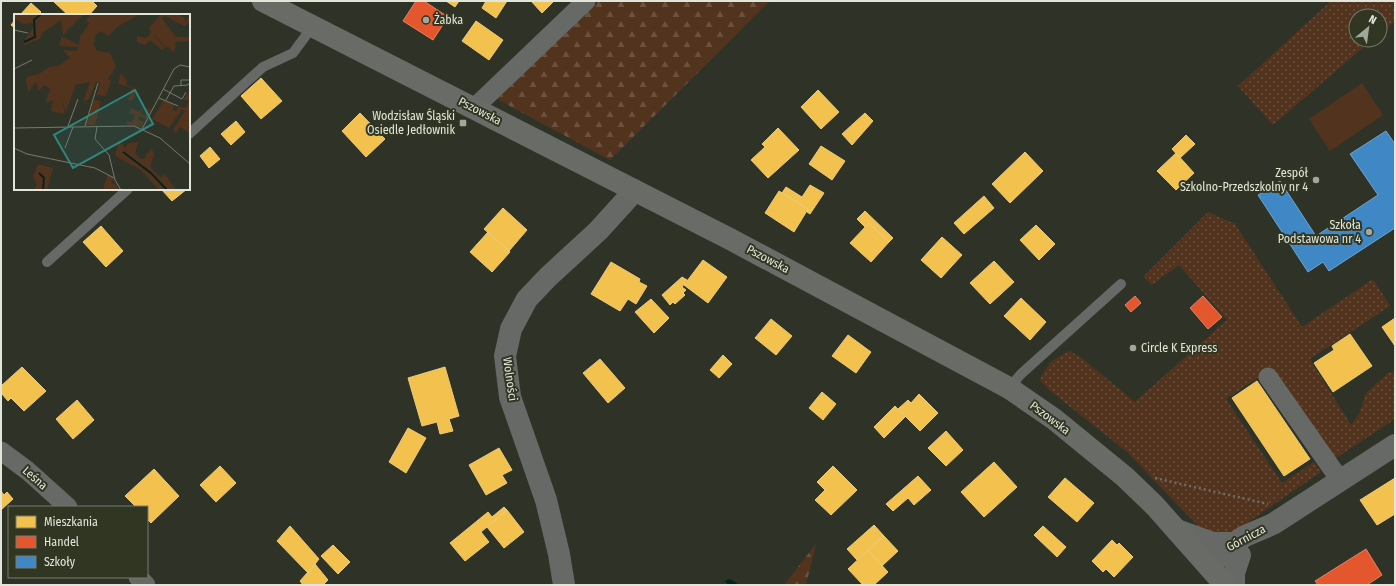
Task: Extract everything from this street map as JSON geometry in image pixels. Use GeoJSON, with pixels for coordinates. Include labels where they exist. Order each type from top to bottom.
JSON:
{"type":"FeatureCollection","features":[{"type":"Feature","properties":{"kind":"main road","name":"Pszowska"},"geometry":{"type":"LineString","coordinates":[[263,1],[634,190],[1009,388],[1054,419],[1125,477],[1155,506],[1225,585]]}},
{"type":"Feature","properties":{"kind":"street"},"geometry":{"type":"LineString","coordinates":[[474,108],[586,1]]}},
{"type":"Feature","properties":{"kind":"street","name":"Wolności"},"geometry":{"type":"LineString","coordinates":[[564,585],[559,554],[546,500],[510,397],[505,356],[511,329],[527,299],[548,277],[598,231],[634,190]]}},
{"type":"Feature","properties":{"kind":"street"},"geometry":{"type":"LineString","coordinates":[[1268,377],[1340,480]]}},
{"type":"Feature","properties":{"kind":"street","name":"Górnicza"},"geometry":{"type":"LineString","coordinates":[[1210,567],[1223,550],[1237,549],[1245,536],[1271,514],[1340,480],[1395,445]]}},
{"type":"Feature","properties":{"kind":"street","name":"Leśna"},"geometry":{"type":"LineString","coordinates":[[1,451],[28,470],[67,506]]}},
{"type":"Feature","properties":{"kind":"street"},"geometry":{"type":"LineString","coordinates":[[1177,530],[1213,543],[1237,549],[1234,585]]}},
{"type":"Feature","properties":{"kind":"lane"},"geometry":{"type":"LineString","coordinates":[[190,133],[263,67],[293,53],[313,26]]}},
{"type":"Feature","properties":{"kind":"lane"},"geometry":{"type":"LineString","coordinates":[[47,262],[127,190]]}},
{"type":"Feature","properties":{"kind":"lane"},"geometry":{"type":"LineString","coordinates":[[1009,388],[1021,374],[1121,284]]}},
{"type":"Feature","properties":{"kind":"path"},"geometry":{"type":"LineString","coordinates":[[1148,477],[1271,514]]}},
{"type":"Feature","properties":{"kind":"green space"},"geometry":{"type":"Polygon","coordinates":[[[598,1],[770,1],[610,160],[497,99],[598,1]]]}},
{"type":"Feature","properties":{"kind":"green space"},"geometry":{"type":"Polygon","coordinates":[[[1331,1],[1395,1],[1395,21],[1388,27],[1388,8],[1348,8],[1348,48],[1363,48],[1273,125],[1238,86],[1331,1]]]}},
{"type":"Feature","properties":{"kind":"green space"},"geometry":{"type":"Polygon","coordinates":[[[1362,83],[1383,115],[1330,151],[1309,119],[1362,83]]]}},
{"type":"Feature","properties":{"kind":"green space"},"geometry":{"type":"Polygon","coordinates":[[[1208,212],[1235,224],[1302,327],[1373,279],[1390,306],[1310,359],[1351,425],[1359,414],[1366,393],[1388,373],[1395,371],[1395,419],[1333,460],[1270,370],[1226,399],[1282,483],[1314,462],[1321,472],[1241,527],[1225,535],[1200,528],[1127,452],[1049,390],[1040,380],[1051,362],[1070,351],[1083,359],[1135,402],[1227,320],[1179,265],[1152,285],[1143,277],[1208,212]]]}},
{"type":"Feature","properties":{"kind":"green space"},"geometry":{"type":"Polygon","coordinates":[[[816,544],[806,585],[784,585],[816,544]]]}},
{"type":"Feature","properties":{"kind":"water"},"geometry":{"type":"Polygon","coordinates":[[[730,579],[740,585],[723,585],[726,580],[730,579]]]}},
{"type":"Feature","properties":{"kind":"building: Mieszkania"},"geometry":{"type":"Polygon","coordinates":[[[92,1],[97,6],[90,14],[67,14],[54,2],[92,1]]]}},
{"type":"Feature","properties":{"kind":"building: Mieszkania"},"geometry":{"type":"Polygon","coordinates":[[[446,1],[459,1],[455,7],[446,1]]]}},
{"type":"Feature","properties":{"kind":"building: Mieszkania"},"geometry":{"type":"Polygon","coordinates":[[[486,1],[507,1],[496,18],[482,8],[486,1]]]}},
{"type":"Feature","properties":{"kind":"building: Mieszkania"},"geometry":{"type":"Polygon","coordinates":[[[531,1],[554,1],[542,13],[531,1]]]}},
{"type":"Feature","properties":{"kind":"building: Mieszkania"},"geometry":{"type":"Polygon","coordinates":[[[31,3],[41,12],[39,14],[21,14],[31,3]]]}},
{"type":"Feature","properties":{"kind":"building: Mieszkania"},"geometry":{"type":"Polygon","coordinates":[[[476,21],[503,40],[489,60],[462,41],[476,21]]]}},
{"type":"Feature","properties":{"kind":"building: Mieszkania"},"geometry":{"type":"Polygon","coordinates":[[[261,78],[282,101],[261,119],[241,96],[261,78]]]}},
{"type":"Feature","properties":{"kind":"building: Mieszkania"},"geometry":{"type":"Polygon","coordinates":[[[818,90],[839,112],[821,129],[801,107],[818,90]]]}},
{"type":"Feature","properties":{"kind":"building: Mieszkania"},"geometry":{"type":"Polygon","coordinates":[[[360,113],[385,139],[366,157],[342,131],[360,113]]]}},
{"type":"Feature","properties":{"kind":"building: Mieszkania"},"geometry":{"type":"Polygon","coordinates":[[[865,113],[873,121],[852,145],[842,134],[865,113]]]}},
{"type":"Feature","properties":{"kind":"building: Mieszkania"},"geometry":{"type":"Polygon","coordinates":[[[236,121],[245,132],[231,145],[221,134],[236,121]]]}},
{"type":"Feature","properties":{"kind":"building: Mieszkania"},"geometry":{"type":"Polygon","coordinates":[[[778,128],[799,150],[768,178],[751,160],[765,147],[762,144],[778,128]]]}},
{"type":"Feature","properties":{"kind":"building: Mieszkania"},"geometry":{"type":"Polygon","coordinates":[[[1186,135],[1195,144],[1180,158],[1172,149],[1186,135]]]}},
{"type":"Feature","properties":{"kind":"building: Mieszkania"},"geometry":{"type":"Polygon","coordinates":[[[821,146],[845,161],[832,180],[809,164],[821,146]]]}},
{"type":"Feature","properties":{"kind":"building: Mieszkania"},"geometry":{"type":"Polygon","coordinates":[[[210,147],[220,159],[209,168],[200,156],[210,147]]]}},
{"type":"Feature","properties":{"kind":"building: Mieszkania"},"geometry":{"type":"Polygon","coordinates":[[[1025,152],[1043,171],[1010,203],[992,184],[1025,152]]]}},
{"type":"Feature","properties":{"kind":"building: Mieszkania"},"geometry":{"type":"Polygon","coordinates":[[[1176,153],[1194,173],[1176,190],[1157,171],[1176,153]]]}},
{"type":"Feature","properties":{"kind":"building: Mieszkania"},"geometry":{"type":"Polygon","coordinates":[[[810,185],[824,193],[810,214],[807,212],[808,209],[782,193],[786,187],[802,197],[810,185]]]}},
{"type":"Feature","properties":{"kind":"building: Mieszkania"},"geometry":{"type":"Polygon","coordinates":[[[162,190],[186,190],[172,201],[162,190]]]}},
{"type":"Feature","properties":{"kind":"building: Mieszkania"},"geometry":{"type":"Polygon","coordinates":[[[779,191],[808,209],[794,232],[765,213],[779,191]]]}},
{"type":"Feature","properties":{"kind":"building: Mieszkania"},"geometry":{"type":"Polygon","coordinates":[[[984,196],[994,208],[964,234],[954,223],[984,196]]]}},
{"type":"Feature","properties":{"kind":"building: Mieszkania"},"geometry":{"type":"Polygon","coordinates":[[[503,208],[527,230],[509,251],[484,229],[503,208]]]}},
{"type":"Feature","properties":{"kind":"building: Mieszkania"},"geometry":{"type":"Polygon","coordinates":[[[865,211],[893,238],[889,242],[869,223],[865,227],[857,219],[865,211]]]}},
{"type":"Feature","properties":{"kind":"building: Mieszkania"},"geometry":{"type":"Polygon","coordinates":[[[869,223],[889,242],[871,262],[850,243],[869,223]]]}},
{"type":"Feature","properties":{"kind":"building: Mieszkania"},"geometry":{"type":"Polygon","coordinates":[[[1036,225],[1055,244],[1039,260],[1020,240],[1036,225]]]}},
{"type":"Feature","properties":{"kind":"building: Mieszkania"},"geometry":{"type":"Polygon","coordinates":[[[101,226],[123,251],[106,267],[83,242],[101,226]]]}},
{"type":"Feature","properties":{"kind":"building: Mieszkania"},"geometry":{"type":"Polygon","coordinates":[[[488,232],[510,252],[492,272],[470,252],[488,232]]]}},
{"type":"Feature","properties":{"kind":"building: Mieszkania"},"geometry":{"type":"Polygon","coordinates":[[[942,237],[962,255],[941,278],[921,260],[942,237]]]}},
{"type":"Feature","properties":{"kind":"building: Mieszkania"},"geometry":{"type":"Polygon","coordinates":[[[703,260],[727,277],[708,303],[684,285],[703,260]]]}},
{"type":"Feature","properties":{"kind":"building: Mieszkania"},"geometry":{"type":"Polygon","coordinates":[[[994,261],[1014,282],[990,304],[970,283],[994,261]]]}},
{"type":"Feature","properties":{"kind":"building: Mieszkania"},"geometry":{"type":"Polygon","coordinates":[[[611,262],[640,279],[639,282],[647,286],[636,304],[628,299],[620,311],[591,294],[611,262]]]}},
{"type":"Feature","properties":{"kind":"building: Mieszkania"},"geometry":{"type":"Polygon","coordinates":[[[682,277],[687,280],[682,287],[686,290],[683,293],[685,295],[675,304],[673,302],[670,305],[662,295],[682,277]]]}},
{"type":"Feature","properties":{"kind":"building: Mieszkania"},"geometry":{"type":"Polygon","coordinates":[[[1021,298],[1046,322],[1030,340],[1004,316],[1021,298]]]}},
{"type":"Feature","properties":{"kind":"building: Mieszkania"},"geometry":{"type":"Polygon","coordinates":[[[651,299],[669,318],[654,333],[635,312],[651,299]]]}},
{"type":"Feature","properties":{"kind":"building: Mieszkania"},"geometry":{"type":"Polygon","coordinates":[[[1395,318],[1395,346],[1382,327],[1395,318]]]}},
{"type":"Feature","properties":{"kind":"building: Mieszkania"},"geometry":{"type":"Polygon","coordinates":[[[771,319],[792,336],[776,355],[755,338],[771,319]]]}},
{"type":"Feature","properties":{"kind":"building: Mieszkania"},"geometry":{"type":"Polygon","coordinates":[[[1350,334],[1372,366],[1333,392],[1314,363],[1334,350],[1332,346],[1350,334]]]}},
{"type":"Feature","properties":{"kind":"building: Mieszkania"},"geometry":{"type":"Polygon","coordinates":[[[848,335],[871,352],[856,373],[832,356],[848,335]]]}},
{"type":"Feature","properties":{"kind":"building: Mieszkania"},"geometry":{"type":"Polygon","coordinates":[[[723,355],[732,364],[719,378],[710,370],[723,355]]]}},
{"type":"Feature","properties":{"kind":"building: Mieszkania"},"geometry":{"type":"Polygon","coordinates":[[[600,359],[625,388],[608,403],[583,373],[600,359]]]}},
{"type":"Feature","properties":{"kind":"building: Mieszkania"},"geometry":{"type":"Polygon","coordinates":[[[22,367],[46,391],[24,411],[11,398],[8,401],[1,393],[1,386],[22,367]]]}},
{"type":"Feature","properties":{"kind":"building: Mieszkania"},"geometry":{"type":"Polygon","coordinates":[[[445,367],[459,416],[449,419],[453,431],[440,434],[437,422],[422,426],[408,378],[445,367]]]}},
{"type":"Feature","properties":{"kind":"building: Mieszkania"},"geometry":{"type":"Polygon","coordinates":[[[1257,381],[1310,459],[1284,476],[1232,398],[1257,381]]]}},
{"type":"Feature","properties":{"kind":"building: Mieszkania"},"geometry":{"type":"Polygon","coordinates":[[[822,392],[836,404],[823,420],[809,408],[822,392]]]}},
{"type":"Feature","properties":{"kind":"building: Mieszkania"},"geometry":{"type":"Polygon","coordinates":[[[919,394],[938,413],[920,431],[898,409],[908,400],[911,403],[919,394]]]}},
{"type":"Feature","properties":{"kind":"building: Mieszkania"},"geometry":{"type":"Polygon","coordinates":[[[77,400],[94,420],[73,439],[56,419],[77,400]]]}},
{"type":"Feature","properties":{"kind":"building: Mieszkania"},"geometry":{"type":"Polygon","coordinates":[[[895,406],[905,417],[884,438],[874,427],[895,406]]]}},
{"type":"Feature","properties":{"kind":"building: Mieszkania"},"geometry":{"type":"Polygon","coordinates":[[[408,428],[426,438],[406,473],[389,462],[408,428]]]}},
{"type":"Feature","properties":{"kind":"building: Mieszkania"},"geometry":{"type":"Polygon","coordinates":[[[946,431],[963,450],[946,466],[928,448],[946,431]]]}},
{"type":"Feature","properties":{"kind":"building: Mieszkania"},"geometry":{"type":"Polygon","coordinates":[[[499,448],[512,470],[502,475],[507,483],[486,495],[469,465],[499,448]]]}},
{"type":"Feature","properties":{"kind":"building: Mieszkania"},"geometry":{"type":"Polygon","coordinates":[[[994,462],[1017,487],[984,517],[961,492],[994,462]]]}},
{"type":"Feature","properties":{"kind":"building: Mieszkania"},"geometry":{"type":"Polygon","coordinates":[[[220,466],[236,483],[216,502],[200,485],[220,466]]]}},
{"type":"Feature","properties":{"kind":"building: Mieszkania"},"geometry":{"type":"Polygon","coordinates":[[[833,466],[857,490],[831,515],[815,500],[825,490],[817,482],[833,466]]]}},
{"type":"Feature","properties":{"kind":"building: Mieszkania"},"geometry":{"type":"Polygon","coordinates":[[[154,469],[179,496],[151,523],[148,520],[148,506],[135,506],[125,496],[154,469]]]}},
{"type":"Feature","properties":{"kind":"building: Mieszkania"},"geometry":{"type":"Polygon","coordinates":[[[918,476],[931,490],[914,505],[908,498],[893,511],[886,504],[918,476]]]}},
{"type":"Feature","properties":{"kind":"building: Mieszkania"},"geometry":{"type":"Polygon","coordinates":[[[1065,478],[1094,503],[1077,522],[1048,497],[1065,478]]]}},
{"type":"Feature","properties":{"kind":"building: Mieszkania"},"geometry":{"type":"Polygon","coordinates":[[[1395,478],[1395,514],[1377,525],[1360,500],[1395,478]]]}},
{"type":"Feature","properties":{"kind":"building: Mieszkania"},"geometry":{"type":"Polygon","coordinates":[[[1,491],[4,495],[7,492],[13,499],[1,510],[1,491]]]}},
{"type":"Feature","properties":{"kind":"building: Mieszkania"},"geometry":{"type":"Polygon","coordinates":[[[504,507],[507,510],[481,532],[489,542],[465,561],[450,543],[488,512],[492,517],[504,507]]]}},
{"type":"Feature","properties":{"kind":"building: Mieszkania"},"geometry":{"type":"Polygon","coordinates":[[[507,510],[524,532],[504,548],[487,527],[507,510]]]}},
{"type":"Feature","properties":{"kind":"building: Mieszkania"},"geometry":{"type":"Polygon","coordinates":[[[874,525],[884,536],[857,560],[847,549],[874,525]]]}},
{"type":"Feature","properties":{"kind":"building: Mieszkania"},"geometry":{"type":"Polygon","coordinates":[[[290,526],[319,559],[308,573],[277,541],[290,526]]]}},
{"type":"Feature","properties":{"kind":"building: Mieszkania"},"geometry":{"type":"Polygon","coordinates":[[[1043,526],[1066,547],[1057,557],[1034,535],[1043,526]]]}},
{"type":"Feature","properties":{"kind":"building: Mieszkania"},"geometry":{"type":"Polygon","coordinates":[[[884,536],[898,551],[882,566],[868,550],[884,536]]]}},
{"type":"Feature","properties":{"kind":"building: Mieszkania"},"geometry":{"type":"Polygon","coordinates":[[[1112,540],[1117,545],[1119,543],[1133,557],[1114,577],[1106,569],[1103,572],[1092,561],[1112,540]]]}},
{"type":"Feature","properties":{"kind":"building: Mieszkania"},"geometry":{"type":"Polygon","coordinates":[[[333,545],[350,562],[338,574],[321,556],[333,545]]]}},
{"type":"Feature","properties":{"kind":"building: Mieszkania"},"geometry":{"type":"Polygon","coordinates":[[[868,550],[888,572],[874,585],[863,585],[848,569],[868,550]]]}},
{"type":"Feature","properties":{"kind":"building: Mieszkania"},"geometry":{"type":"Polygon","coordinates":[[[315,564],[328,580],[323,585],[303,585],[300,581],[315,564]]]}},
{"type":"Feature","properties":{"kind":"building: Handel"},"geometry":{"type":"Polygon","coordinates":[[[416,1],[424,1],[448,17],[433,40],[403,21],[416,1]]]}},
{"type":"Feature","properties":{"kind":"building: Handel"},"geometry":{"type":"Polygon","coordinates":[[[1135,296],[1141,303],[1131,312],[1125,305],[1135,296]]]}},
{"type":"Feature","properties":{"kind":"building: Handel"},"geometry":{"type":"Polygon","coordinates":[[[1203,296],[1222,317],[1208,329],[1190,308],[1203,296]]]}},
{"type":"Feature","properties":{"kind":"building: Handel"},"geometry":{"type":"Polygon","coordinates":[[[1366,549],[1382,575],[1367,585],[1318,585],[1315,581],[1366,549]]]}},
{"type":"Feature","properties":{"kind":"building: Szkoły"},"geometry":{"type":"Polygon","coordinates":[[[1386,131],[1395,144],[1395,228],[1329,271],[1323,262],[1308,272],[1258,195],[1280,181],[1316,236],[1378,195],[1350,154],[1386,131]]]}},
{"type":"Feature","properties":{"kind":"place","name":"Żabka"},"geometry":{"type":"Point","coordinates":[426,20]}},
{"type":"Feature","properties":{"kind":"place","name":"Wodzisław Śląski Osiedle Jedłownik"},"geometry":{"type":"Point","coordinates":[463,123]}},
{"type":"Feature","properties":{"kind":"place","name":"Zespół Szkolno-Przedszkolny nr 4"},"geometry":{"type":"Point","coordinates":[1316,180]}},
{"type":"Feature","properties":{"kind":"place","name":"Szkoła Podstawowa nr 4"},"geometry":{"type":"Point","coordinates":[1369,232]}},
{"type":"Feature","properties":{"kind":"place","name":"Circle K Express"},"geometry":{"type":"Point","coordinates":[1133,348]}}]}
